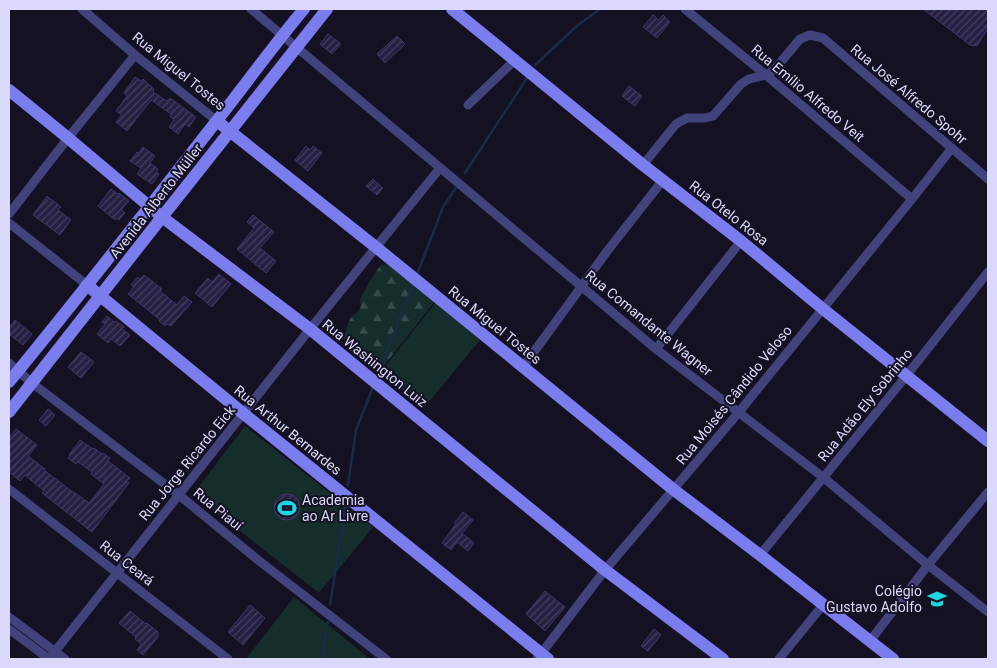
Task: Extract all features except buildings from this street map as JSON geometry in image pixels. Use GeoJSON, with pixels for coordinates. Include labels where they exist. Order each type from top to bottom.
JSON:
{"type":"FeatureCollection","features":[{"type":"Feature","properties":{"kind":"street","name":"Rua Miguel Tostes"},"geometry":{"type":"LineString","coordinates":[[82,9],[229,132],[377,248],[674,490],[893,659]]}},
{"type":"Feature","properties":{"kind":"street","name":"Rua Comandante Wagner"},"geometry":{"type":"LineString","coordinates":[[251,9],[656,349],[824,478],[928,565],[988,612]]}},
{"type":"Feature","properties":{"kind":"street","name":"Avenida Alberto Müller"},"geometry":{"type":"LineString","coordinates":[[9,382],[13,367],[87,285],[217,121],[282,34],[304,9]]}},
{"type":"Feature","properties":{"kind":"street","name":"Avenida Alberto Müller"},"geometry":{"type":"LineString","coordinates":[[9,412],[328,9]]}},
{"type":"Feature","properties":{"kind":"street","name":"Rua Otelo Rosa"},"geometry":{"type":"LineString","coordinates":[[452,9],[516,59],[643,165],[741,241],[988,441]]}},
{"type":"Feature","properties":{"kind":"street","name":"Rua Emílio Alfredo Veit"},"geometry":{"type":"LineString","coordinates":[[685,9],[912,199]]}},
{"type":"Feature","properties":{"kind":"street","name":"Rua José Alfredo Spohr"},"geometry":{"type":"LineString","coordinates":[[766,75],[774,70],[800,39],[810,34],[823,38],[988,179]]}},
{"type":"Feature","properties":{"kind":"street"},"geometry":{"type":"LineString","coordinates":[[9,214],[135,55]]}},
{"type":"Feature","properties":{"kind":"street"},"geometry":{"type":"LineString","coordinates":[[468,105],[516,59]]}},
{"type":"Feature","properties":{"kind":"street"},"geometry":{"type":"LineString","coordinates":[[643,165],[676,124],[688,118],[713,116],[741,84],[750,79],[766,75]]}},
{"type":"Feature","properties":{"kind":"street","name":"Rua Washington Luiz"},"geometry":{"type":"LineString","coordinates":[[9,90],[162,217],[310,329],[606,570],[723,659]]}},
{"type":"Feature","properties":{"kind":"street","name":"Rua Moisés Cândido Veloso"},"geometry":{"type":"LineString","coordinates":[[542,658],[606,570],[739,412],[952,148]]}},
{"type":"Feature","properties":{"kind":"street","name":"Rua Jorge Ricardo Eick"},"geometry":{"type":"LineString","coordinates":[[50,657],[440,168]]}},
{"type":"Feature","properties":{"kind":"street"},"geometry":{"type":"LineString","coordinates":[[523,367],[581,286],[663,180]]}},
{"type":"Feature","properties":{"kind":"street","name":"Rua Arthur Bernardes"},"geometry":{"type":"LineString","coordinates":[[9,223],[542,658]]}},
{"type":"Feature","properties":{"kind":"street"},"geometry":{"type":"LineString","coordinates":[[656,349],[741,241]]}},
{"type":"Feature","properties":{"kind":"street","name":"Rua Adão Ely Sobrinho"},"geometry":{"type":"LineString","coordinates":[[760,555],[907,375],[988,272]]}},
{"type":"Feature","properties":{"kind":"street","name":"Rua Piauí"},"geometry":{"type":"LineString","coordinates":[[13,367],[386,659]]}},
{"type":"Feature","properties":{"kind":"street","name":"Rua Ceará"},"geometry":{"type":"LineString","coordinates":[[9,490],[228,659]]}},
{"type":"Feature","properties":{"kind":"street"},"geometry":{"type":"LineString","coordinates":[[870,641],[928,565],[988,492]]}},
{"type":"Feature","properties":{"kind":"street"},"geometry":{"type":"LineString","coordinates":[[779,659],[823,604]]}},
{"type":"Feature","properties":{"kind":"street"},"geometry":{"type":"LineString","coordinates":[[9,617],[50,657]]}},
{"type":"Feature","properties":{"kind":"street"},"geometry":{"type":"LineString","coordinates":[[9,629],[50,657],[65,659]]}},
{"type":"Feature","properties":{"kind":"green space"},"geometry":{"type":"Polygon","coordinates":[[[389,264],[435,301],[380,371],[356,354],[343,339],[350,319],[360,309],[360,299],[372,277],[381,265],[389,264]]]}},
{"type":"Feature","properties":{"kind":"green space"},"geometry":{"type":"Polygon","coordinates":[[[436,302],[480,340],[424,408],[381,372],[436,302]]]}},
{"type":"Feature","properties":{"kind":"green space"},"geometry":{"type":"Polygon","coordinates":[[[245,426],[373,527],[319,593],[193,494],[245,426]]]}},
{"type":"Feature","properties":{"kind":"green space"},"geometry":{"type":"Polygon","coordinates":[[[294,597],[370,659],[246,659],[294,597]]]}},
{"type":"Feature","properties":{"kind":"waterway"},"geometry":{"type":"LineString","coordinates":[[535,65],[578,25],[600,9]]}},
{"type":"Feature","properties":{"kind":"waterway"},"geometry":{"type":"LineString","coordinates":[[465,173],[527,78]]}},
{"type":"Feature","properties":{"kind":"waterway"},"geometry":{"type":"LineString","coordinates":[[418,272],[443,207],[457,186]]}},
{"type":"Feature","properties":{"kind":"waterway"},"geometry":{"type":"LineString","coordinates":[[379,371],[413,284]]}},
{"type":"Feature","properties":{"kind":"waterway"},"geometry":{"type":"LineString","coordinates":[[348,485],[356,430],[373,387]]}},
{"type":"Feature","properties":{"kind":"waterway"},"geometry":{"type":"LineString","coordinates":[[330,605],[346,503]]}},
{"type":"Feature","properties":{"kind":"waterway"},"geometry":{"type":"LineString","coordinates":[[322,659],[326,634]]}},
{"type":"Feature","properties":{"kind":"place","name":"Academia ao Ar Livre"},"geometry":{"type":"Point","coordinates":[287,508]}},
{"type":"Feature","properties":{"kind":"place","name":"Colégio Gustavo Adolfo"},"geometry":{"type":"Point","coordinates":[937,599]}}]}
